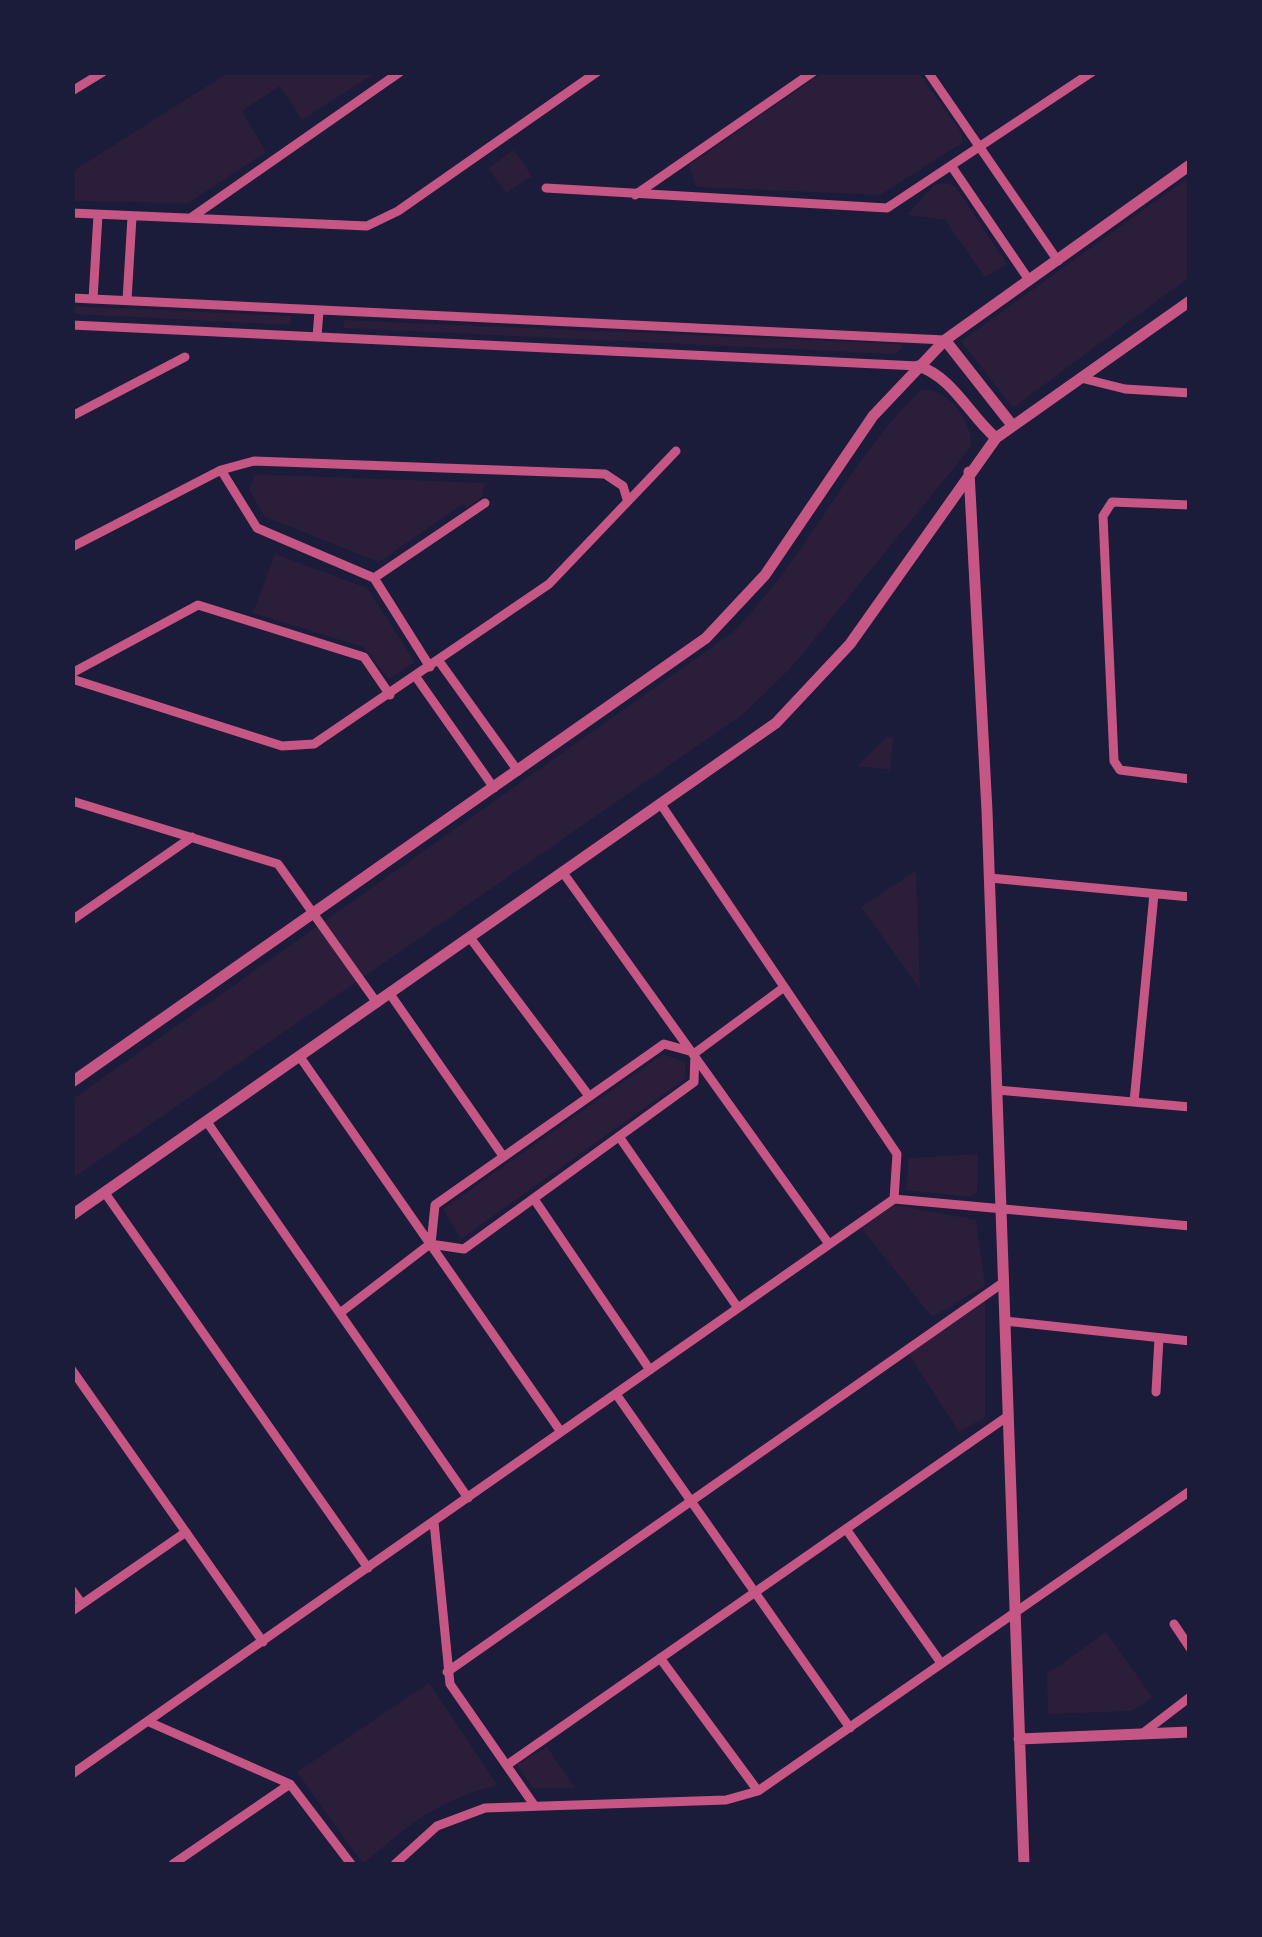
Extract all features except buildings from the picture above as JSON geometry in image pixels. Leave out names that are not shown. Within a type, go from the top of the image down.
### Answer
[{"type":"street","points":[[72,91],[103,72]]},
{"type":"street","points":[[190,219],[400,72]]},
{"type":"street","points":[[72,213],[367,226],[398,211],[597,72]]},
{"type":"street","points":[[635,195],[813,72]]},
{"type":"street","points":[[928,72],[1058,262]]},
{"type":"street","points":[[546,188],[888,208],[981,150],[1092,72]]},
{"type":"street","points":[[72,1082],[727,620],[765,575],[864,428],[918,366],[945,340],[1190,165]]},
{"type":"street","points":[[952,167],[1029,280]]},
{"type":"street","points":[[94,299],[98,215]]},
{"type":"street","points":[[127,300],[132,216]]},
{"type":"street","points":[[72,298],[945,340],[1012,425]]},
{"type":"street","points":[[72,1215],[776,723],[815,687],[850,644],[996,438],[1190,301]]},
{"type":"street","points":[[317,337],[319,310]]},
{"type":"street","points":[[72,325],[918,366],[939,372],[972,416],[996,438]]},
{"type":"street","points":[[75,413],[185,357]]},
{"type":"street","points":[[1078,378],[1125,389],[1190,393]]},
{"type":"street","points":[[72,676],[282,746],[314,744],[549,584],[676,451]]},
{"type":"street","points":[[72,547],[221,470],[254,461],[605,474],[623,486],[627,498]]},
{"type":"street","points":[[221,470],[257,528],[374,578],[518,771]]},
{"type":"street","points":[[969,472],[990,878],[1024,1864]]},
{"type":"street","points":[[374,578],[485,502]]},
{"type":"street","points":[[1190,504],[1112,502],[1103,516],[1114,761],[1120,770],[1132,774],[1190,779]]},
{"type":"street","points":[[72,676],[198,605],[364,657],[390,695]]},
{"type":"street","points":[[416,677],[494,788]]},
{"type":"street","points":[[72,801],[273,861],[284,869],[316,912],[377,1003]]},
{"type":"street","points":[[662,806],[898,1154],[894,1199]]},
{"type":"street","points":[[74,918],[192,837]]},
{"type":"street","points":[[564,874],[696,1053],[829,1244]]},
{"type":"street","points":[[990,878],[1190,897]]},
{"type":"street","points":[[1134,1102],[1154,894]]},
{"type":"street","points":[[471,938],[588,1096]]},
{"type":"street","points":[[430,1244],[464,1249],[620,1138],[694,1082],[696,1053],[784,988]]},
{"type":"street","points":[[390,994],[503,1156]]},
{"type":"street","points":[[340,1313],[430,1244],[435,1205],[664,1044],[696,1053]]},
{"type":"street","points":[[300,1057],[561,1432]]},
{"type":"street","points":[[997,1090],[1190,1107]]},
{"type":"street","points":[[207,1122],[468,1498]]},
{"type":"street","points":[[620,1138],[738,1308]]},
{"type":"street","points":[[105,1192],[368,1568]]},
{"type":"street","points":[[534,1199],[650,1370]]},
{"type":"street","points":[[72,1774],[894,1199],[1190,1226]]},
{"type":"street","points":[[446,1672],[1004,1282]]},
{"type":"street","points":[[1005,1321],[1190,1341]]},
{"type":"street","points":[[1156,1392],[1159,1338]]},
{"type":"street","points":[[72,1370],[263,1642]]},
{"type":"street","points":[[616,1394],[850,1728]]},
{"type":"street","points":[[507,1765],[1008,1416]]},
{"type":"street","points":[[395,1864],[424,1835],[452,1818],[485,1808],[726,1800],[758,1791],[1190,1491]]},
{"type":"street","points":[[434,1522],[446,1672],[453,1690],[534,1805]]},
{"type":"street","points":[[846,1529],[941,1664]]},
{"type":"street","points":[[72,1611],[186,1532]]},
{"type":"street","points":[[72,1590],[82,1604]]},
{"type":"street","points":[[1174,1624],[1190,1648]]},
{"type":"street","points":[[660,1658],[758,1791]]},
{"type":"street","points":[[1141,1734],[1190,1698]]},
{"type":"street","points":[[146,1723],[154,1721],[290,1784],[352,1864]]},
{"type":"street","points":[[1019,1739],[1190,1732]]},
{"type":"street","points":[[173,1864],[290,1784]]},
{"type":"shaded area","points":[[228,73],[375,73],[302,120],[280,86],[242,111],[266,152],[188,203],[73,201],[73,171]]},
{"type":"shaded area","points":[[822,73],[919,73],[961,132],[962,143],[880,195],[696,187],[689,165]]},
{"type":"shaded area","points":[[514,150],[532,176],[506,193],[488,168]]},
{"type":"shaded area","points":[[1189,177],[1189,277],[1013,408],[961,341]]},
{"type":"shaded area","points":[[947,183],[956,187],[1007,264],[985,277],[945,220],[907,215],[934,185]]},
{"type":"shaded area","points":[[72,306],[291,316],[291,325],[73,314]]},
{"type":"shaded area","points":[[344,320],[903,347],[895,354],[344,328]]},
{"type":"shaded area","points":[[921,390],[930,390],[949,400],[968,428],[971,447],[790,669],[742,715],[73,1178],[73,1099],[732,633],[782,574],[870,448]]},
{"type":"shaded area","points":[[255,474],[485,483],[482,497],[467,508],[463,504],[379,562],[265,517],[249,490]]},
{"type":"shaded area","points":[[275,554],[367,588],[415,662],[389,679],[363,647],[253,613]]},
{"type":"shaded area","points":[[886,737],[893,738],[890,770],[858,766]]},
{"type":"shaded area","points":[[916,871],[920,989],[861,907]]},
{"type":"shaded area","points":[[663,1054],[685,1062],[685,1079],[461,1239],[443,1209]]},
{"type":"shaded area","points":[[978,1154],[977,1192],[970,1197],[906,1190],[909,1158]]},
{"type":"shaded area","points":[[891,1204],[976,1220],[985,1286],[932,1317],[859,1225]]},
{"type":"shaded area","points":[[985,1300],[985,1417],[959,1432],[908,1353]]},
{"type":"shaded area","points":[[1106,1632],[1152,1697],[1132,1711],[1048,1714],[1047,1674]]},
{"type":"shaded area","points":[[429,1683],[497,1785],[425,1816],[363,1864],[297,1772]]},
{"type":"shaded area","points":[[547,1747],[575,1788],[533,1788],[516,1765]]}]
